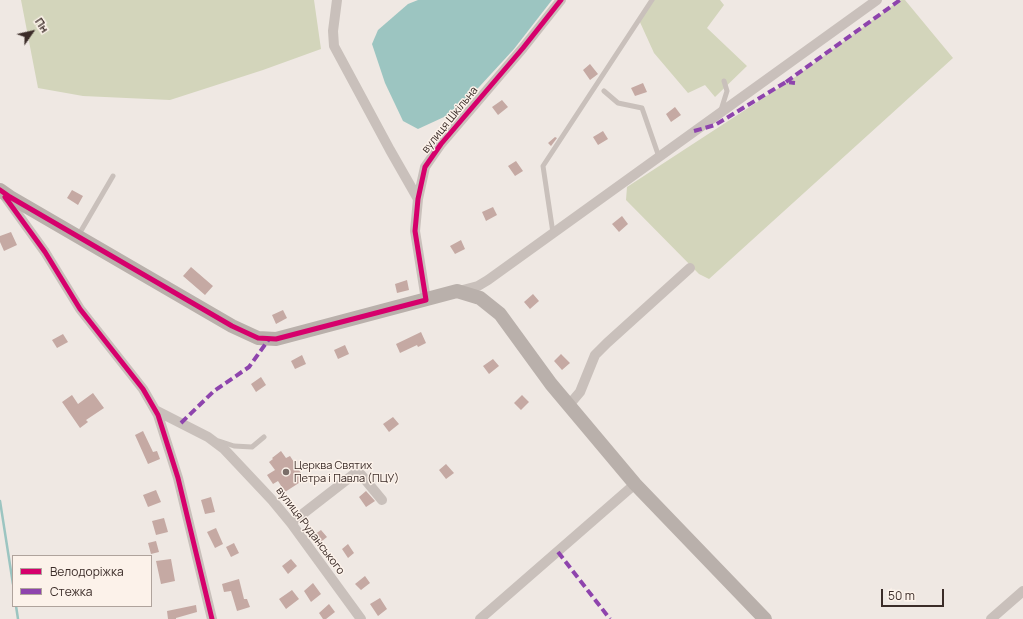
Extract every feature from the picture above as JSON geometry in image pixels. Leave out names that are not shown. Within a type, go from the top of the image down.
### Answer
[{"type":"street","points":[[337,0],[333,31],[334,46],[418,199]]},
{"type":"street","name":"вулиця Шкільна","points":[[426,300],[415,231],[418,199],[425,167],[441,144],[524,48],[561,0]]},
{"type":"street","points":[[0,190],[232,326],[258,338],[276,339],[478,286],[877,0]]},
{"type":"street","points":[[0,190],[45,252],[80,309],[138,382],[155,410],[164,432],[178,478],[212,619]]},
{"type":"street","points":[[569,405],[580,392],[595,356],[607,343],[690,268]]},
{"type":"street","points":[[457,292],[480,298],[500,314],[551,384],[635,484],[765,619]]},
{"type":"street","name":"вулиця Руданського","points":[[155,410],[208,437],[224,449],[272,500],[291,523],[361,619]]},
{"type":"street","points":[[291,523],[358,471],[382,500]]},
{"type":"street","points":[[480,619],[635,484]]},
{"type":"street","points":[[991,619],[1023,591]]},
{"type":"lane","points":[[553,233],[543,166],[652,0]]},
{"type":"lane","points":[[720,112],[727,92],[724,81]]},
{"type":"lane","points":[[604,91],[618,103],[642,108],[659,157]]},
{"type":"lane","points":[[78,237],[113,176]]},
{"type":"lane","points":[[208,437],[234,446],[246,447],[252,447],[264,437]]},
{"type":"green space","points":[[21,0],[314,0],[321,49],[263,70],[170,100],[83,96],[38,88]]},
{"type":"green space","points":[[652,0],[720,0],[724,5],[707,28],[747,66],[715,97],[705,85],[688,93],[654,53],[639,20]]},
{"type":"green space","points":[[900,0],[905,0],[953,58],[709,279],[699,274],[626,200],[627,187],[791,80]]},
{"type":"water","points":[[418,0],[552,0],[514,49],[457,111],[418,129],[403,121],[385,83],[372,44],[378,30],[408,4]]},
{"type":"building","points":[[590,64],[598,74],[590,80],[583,70]]},
{"type":"building","points":[[643,83],[647,92],[635,96],[631,88]]},
{"type":"building","points":[[502,100],[508,107],[498,115],[492,107]]},
{"type":"building","points":[[675,107],[681,115],[671,122],[666,114]]},
{"type":"building","points":[[603,131],[608,139],[598,145],[593,137]]},
{"type":"building","points":[[555,137],[557,138],[551,146],[548,143]]},
{"type":"building","points":[[516,161],[523,171],[515,176],[508,166]]},
{"type":"building","points":[[72,190],[83,196],[78,205],[67,198]]},
{"type":"building","points":[[493,207],[497,215],[486,221],[482,212]]},
{"type":"building","points":[[622,216],[628,224],[619,232],[612,224]]},
{"type":"building","points":[[11,232],[17,245],[4,251],[0,242],[0,236]]},
{"type":"building","points":[[461,240],[465,249],[455,254],[450,246]]},
{"type":"building","points":[[191,267],[213,286],[205,295],[183,276]]},
{"type":"building","points":[[407,280],[409,290],[397,293],[395,284]]},
{"type":"building","points":[[533,294],[539,301],[530,309],[524,302]]},
{"type":"building","points":[[283,310],[287,318],[276,324],[272,315]]},
{"type":"building","points":[[421,332],[426,343],[418,347],[417,345],[400,353],[396,344]]},
{"type":"building","points":[[63,334],[68,342],[57,348],[52,340]]},
{"type":"building","points":[[345,345],[349,354],[338,359],[334,350]]},
{"type":"building","points":[[561,354],[570,363],[562,370],[554,361]]},
{"type":"building","points":[[302,355],[306,364],[295,369],[291,361]]},
{"type":"building","points":[[493,359],[499,366],[489,374],[483,366]]},
{"type":"building","points":[[261,377],[266,385],[256,392],[251,384]]},
{"type":"building","points":[[93,393],[104,408],[86,420],[88,422],[80,428],[62,402],[72,395],[78,404]]},
{"type":"building","points":[[522,395],[529,402],[521,410],[514,403]]},
{"type":"building","points":[[393,417],[399,424],[389,432],[383,424]]},
{"type":"building","points":[[143,431],[153,452],[157,451],[160,459],[148,464],[135,435]]},
{"type":"building","name":"Церква Святих Петра і Павла (ПЦУ)","points":[[281,451],[286,458],[290,456],[305,479],[285,492],[278,481],[273,484],[267,475],[275,470],[269,462]]},
{"type":"building","points":[[446,464],[454,473],[446,479],[439,470]]},
{"type":"building","points":[[156,490],[161,502],[148,507],[143,495]]},
{"type":"building","points":[[366,491],[375,501],[366,507],[359,497]]},
{"type":"building","points":[[211,497],[215,512],[205,514],[201,500]]},
{"type":"building","points":[[164,518],[168,532],[156,535],[152,521]]},
{"type":"building","points":[[216,528],[223,544],[215,548],[207,532]]},
{"type":"building","points":[[321,530],[327,537],[317,545],[311,537]]},
{"type":"building","points":[[156,541],[159,552],[151,554],[148,543]]},
{"type":"building","points":[[234,543],[239,553],[231,557],[226,547]]},
{"type":"building","points":[[348,544],[354,553],[348,558],[342,549]]},
{"type":"building","points":[[171,559],[175,581],[161,584],[156,561]]},
{"type":"building","points":[[291,559],[297,566],[288,574],[282,566]]},
{"type":"building","points":[[365,576],[370,583],[361,590],[355,584]]},
{"type":"building","points":[[239,579],[244,599],[247,599],[250,607],[237,611],[231,591],[224,592],[222,584]]},
{"type":"building","points":[[313,583],[321,594],[311,602],[304,591]]},
{"type":"building","points":[[292,590],[299,599],[286,609],[279,599]]},
{"type":"building","points":[[380,598],[387,609],[378,616],[370,604]]},
{"type":"building","points":[[329,604],[335,612],[326,619],[323,619],[319,613]]},
{"type":"building","points":[[196,605],[197,612],[176,619],[168,619],[167,611]]},
{"type":"waterway","points":[[0,501],[12,578]]},
{"type":"waterway","points":[[16,607],[18,619]]},
{"type":"marked path","points":[[786,82],[900,0]]},
{"type":"marked path","points":[[694,131],[715,125],[786,82],[795,83]]},
{"type":"marked path","points":[[181,423],[214,391],[249,367],[269,339]]},
{"type":"marked path","points":[[558,552],[610,619]]},
{"type":"cycle path","points":[[0,190],[232,326],[258,338],[276,339],[426,300],[415,231],[418,199],[425,167],[441,144],[523,48],[561,0]]},
{"type":"cycle path","points":[[5,197],[45,252],[80,309],[143,389],[158,415],[178,478],[212,619]]},
{"type":"place","name":"Церква Святих Петра і Павла (ПЦУ)","points":[[286,472]]}]
